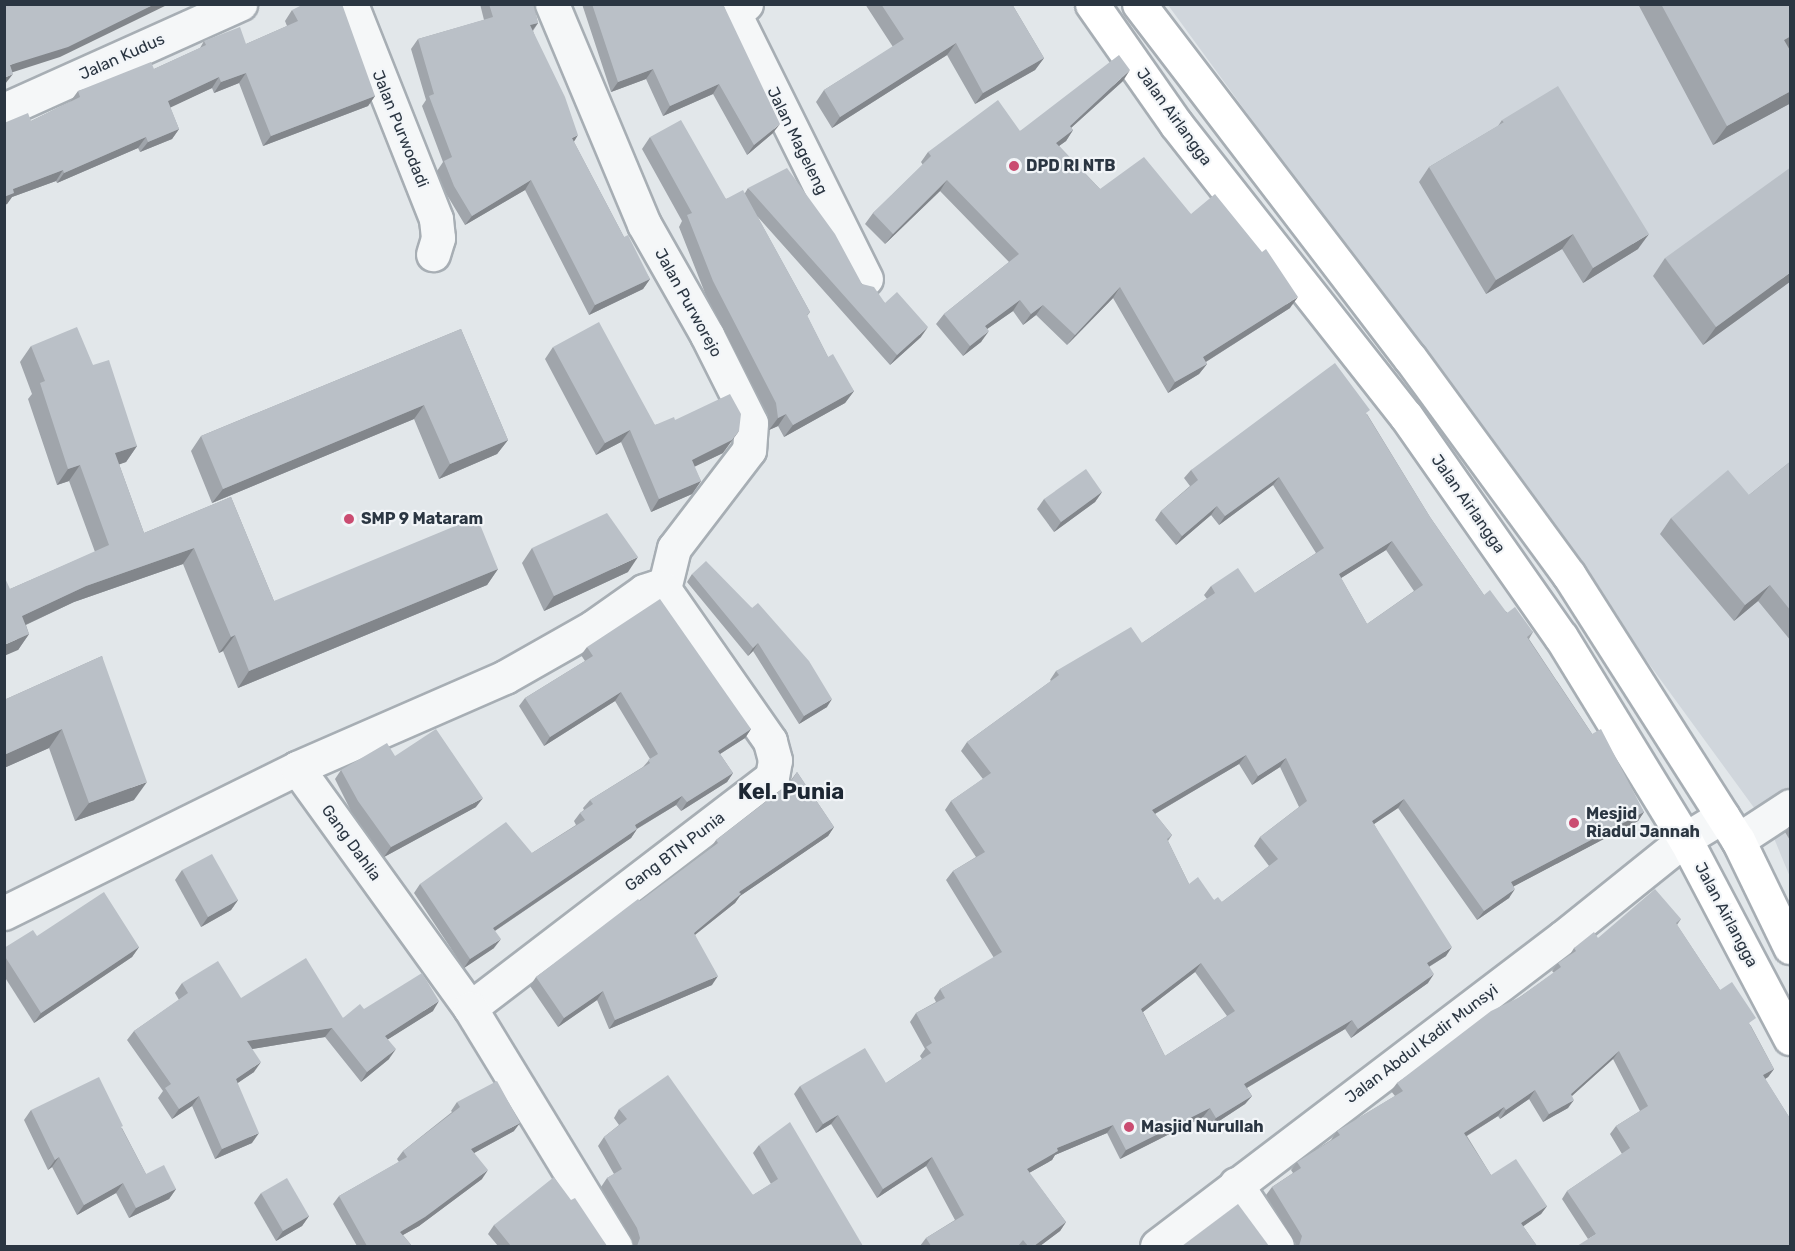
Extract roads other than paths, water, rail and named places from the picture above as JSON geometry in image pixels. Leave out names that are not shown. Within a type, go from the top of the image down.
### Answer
[{"type":"main road","name":"Jalan Airlangga","points":[[1092,4],[1176,124],[1380,383],[1561,637],[1685,839],[1791,1038]]},
{"type":"main road","points":[[1139,4],[1410,358],[1569,575],[1731,828],[1791,947]]},
{"type":"main road","points":[[1380,383],[1410,358]]},
{"type":"street","name":"Jalan Kudus","points":[[4,110],[240,4]]},
{"type":"street","name":"Jalan Purwodadi","points":[[351,4],[436,219],[438,238],[433,254]]},
{"type":"street","name":"Jalan Purworejo","points":[[552,4],[644,224],[706,335],[751,423],[749,450],[674,548],[654,590]]},
{"type":"street","name":"Jalan Mageleng","points":[[746,4],[740,8],[737,19],[866,279]]},
{"type":"street","points":[[4,912],[297,768],[505,677],[654,590]]},
{"type":"street","name":"Gang BTN Punia","points":[[470,1008],[772,777],[775,760],[770,741],[654,590]]},
{"type":"street","name":"Gang Dahlia","points":[[297,768],[470,1008],[615,1246]]},
{"type":"street","name":"Jalan Abdul Kadir Munsyi","points":[[1157,1246],[1563,937],[1685,839],[1731,828],[1791,806]]},
{"type":"street","points":[[1236,1184],[1277,1246]]},
{"type":"place","name":"DPD RI NTB","points":[[1014,166]]},
{"type":"place","name":"SMP 9 Mataram","points":[[349,519]]},
{"type":"place","name":"Mesjid Riadul Jannah","points":[[1574,823]]},
{"type":"place","name":"Masjid Nurullah","points":[[1129,1127]]},
{"type":"district","name":"Kel. Punia","points":[[791,792]]}]
